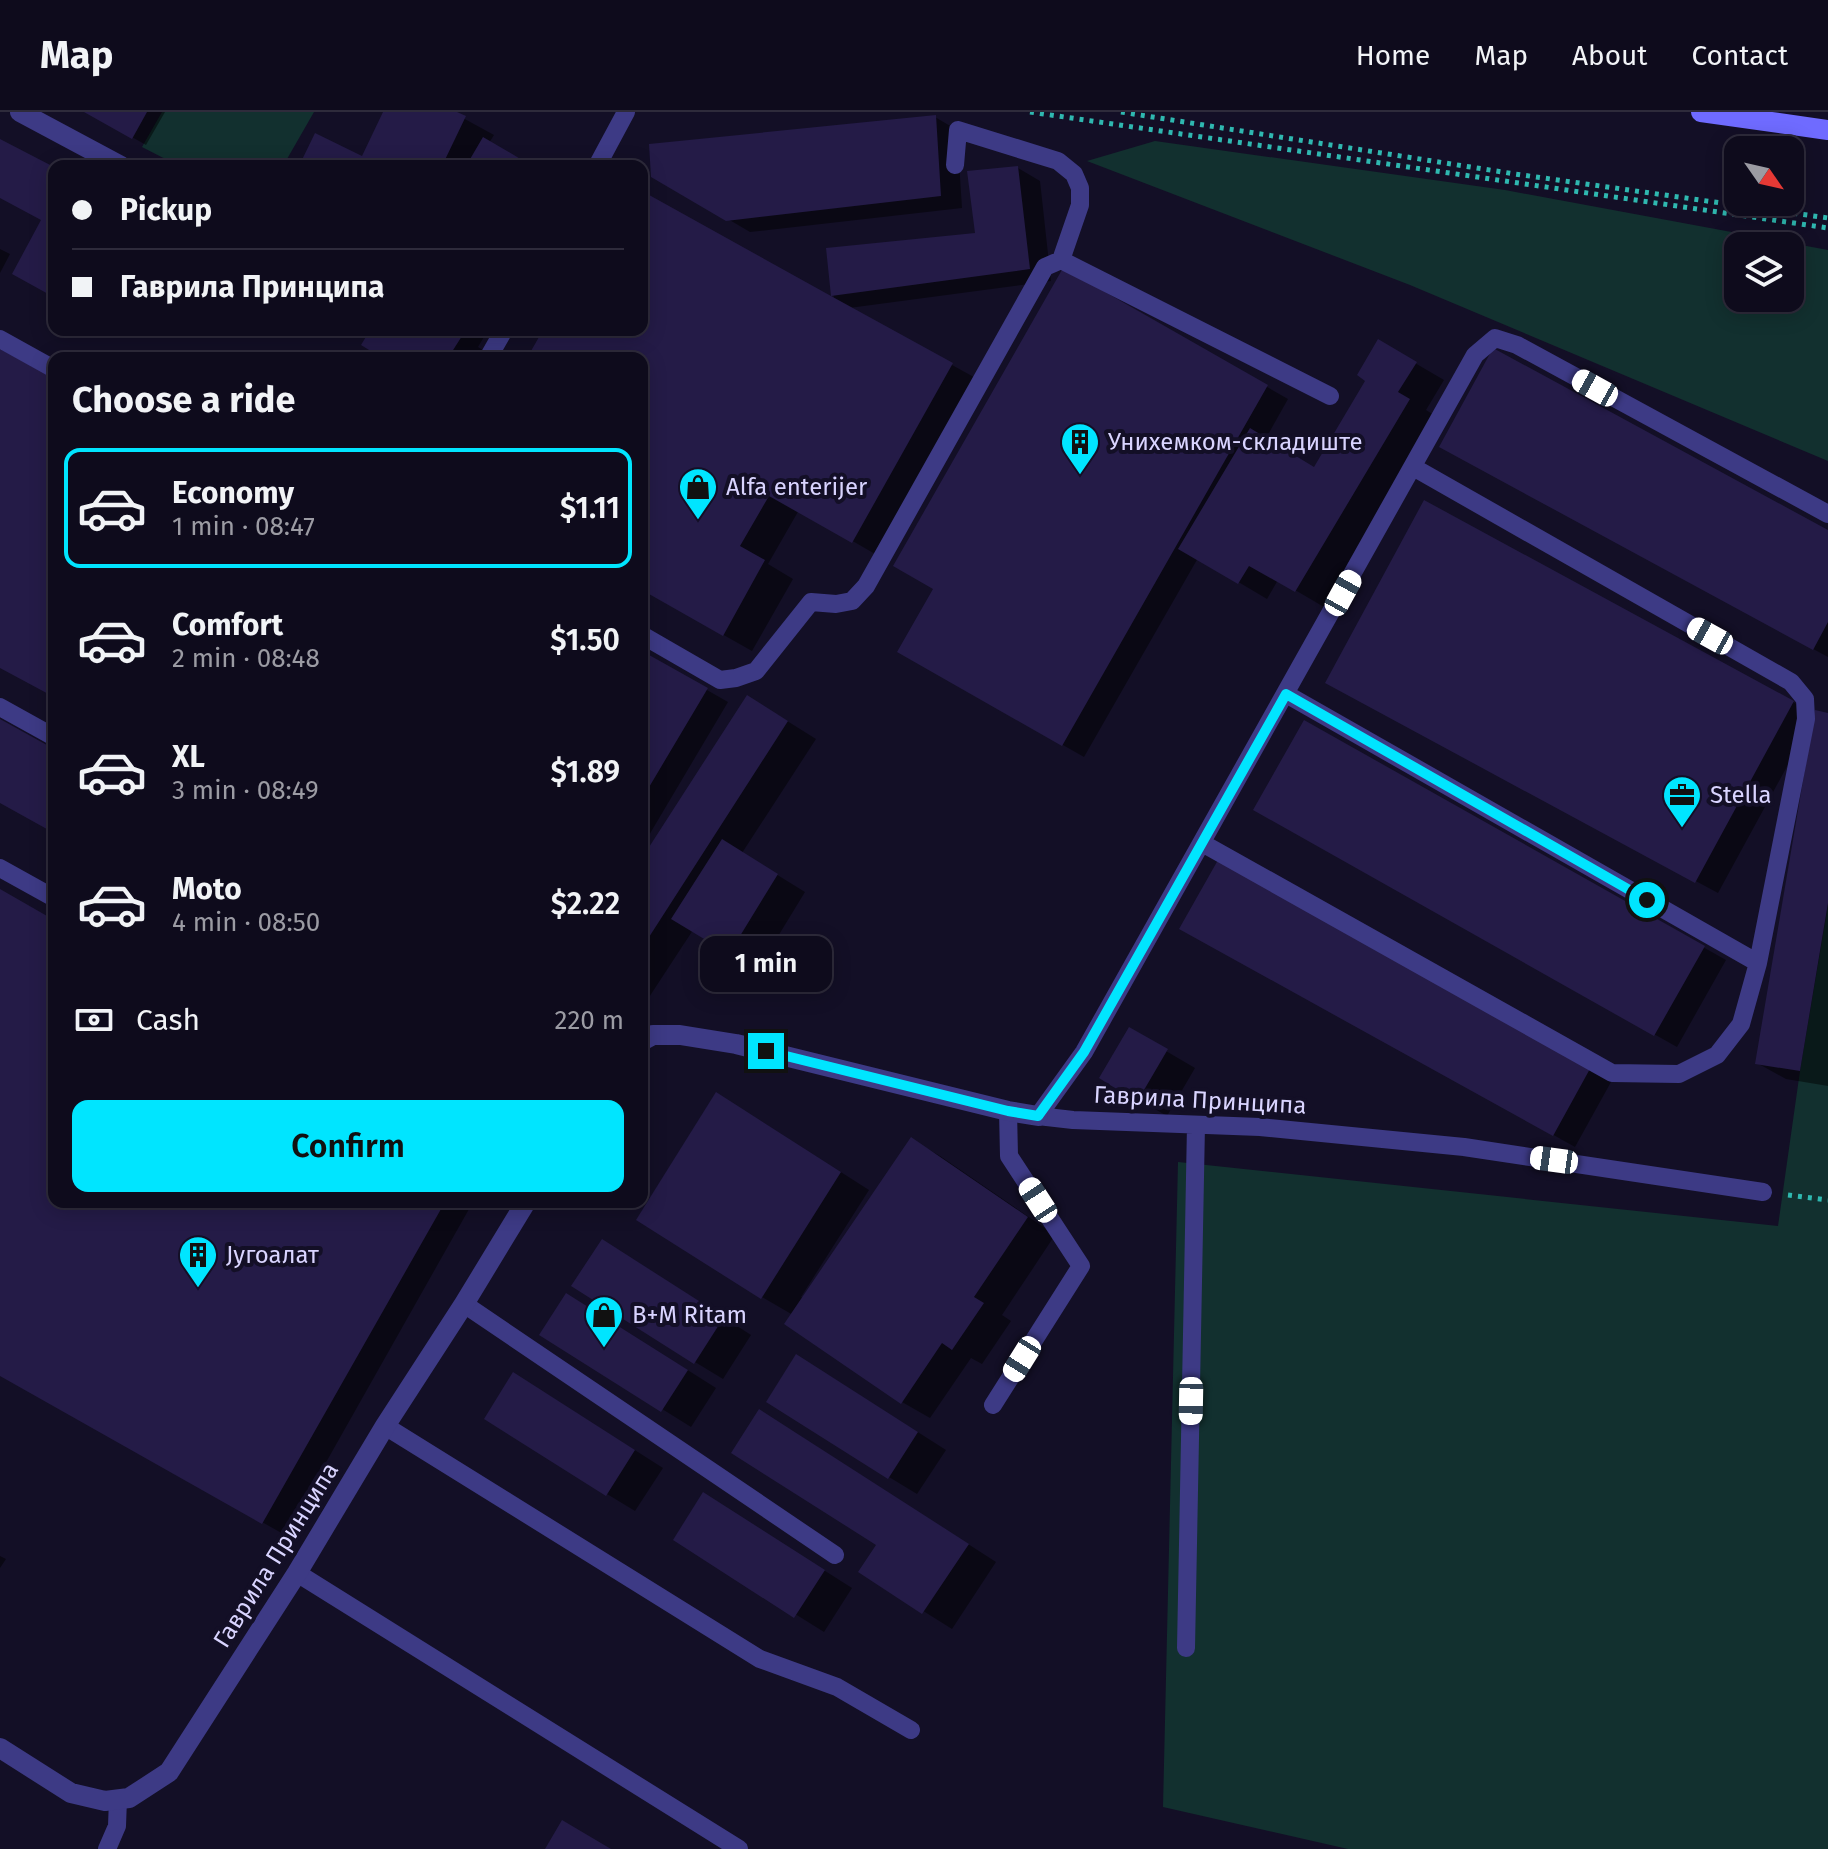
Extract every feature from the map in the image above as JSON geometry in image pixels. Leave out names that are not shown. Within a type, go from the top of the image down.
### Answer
[{"type":"street","points":[[20,112],[110,160]]},
{"type":"street","points":[[1701,112],[1828,130]]},
{"type":"street","name":"Гаврила Принципа","points":[[648,1038],[680,1035],[736,1044],[1038,1116]]},
{"type":"street","name":"Гаврила Принципа","points":[[118,1799],[129,1798],[169,1772],[297,1573],[522,1208]]},
{"type":"street","points":[[0,1748],[71,1793],[105,1801],[118,1799]]},
{"type":"lane","points":[[600,160],[626,112]]},
{"type":"lane","points":[[648,638],[720,680],[736,678],[756,671],[811,602],[836,604],[852,601],[866,586],[1045,267],[1061,260],[1080,205],[1080,188],[1074,174],[1058,161],[958,130],[955,165]]},
{"type":"lane","points":[[1061,260],[1330,396]]},
{"type":"lane","points":[[1038,1116],[1084,1052],[1475,355],[1495,338],[1517,345],[1828,514]]},
{"type":"lane","points":[[0,339],[48,366]]},
{"type":"lane","points":[[1202,843],[1612,1073],[1679,1074],[1717,1055],[1741,1024],[1758,963],[1806,719],[1805,699],[1791,682],[1413,467]]},
{"type":"lane","points":[[1286,694],[1758,963]]},
{"type":"lane","points":[[0,707],[48,734]]},
{"type":"lane","points":[[0,868],[48,895]]},
{"type":"lane","points":[[993,1405],[1081,1266],[1009,1156],[1008,1111]]},
{"type":"lane","name":"Гаврила Принципа","points":[[1038,1116],[1260,1127],[1464,1147],[1763,1192]]},
{"type":"lane","points":[[1186,1648],[1196,1125]]},
{"type":"lane","points":[[464,1304],[835,1555]]},
{"type":"lane","points":[[385,1426],[760,1659],[837,1687],[911,1730]]},
{"type":"lane","points":[[297,1573],[739,1849]]},
{"type":"lane","points":[[107,1849],[117,1826],[118,1799]]},
{"type":"path","points":[[1030,112],[1828,228]]},
{"type":"path","points":[[1121,112],[1515,174],[1828,218]]},
{"type":"path","points":[[1763,1192],[1828,1200]]},
{"type":"green space","points":[[162,112],[314,112],[286,160],[167,160],[142,147]]},
{"type":"green space","points":[[1155,141],[1505,190],[1731,232],[1724,232],[1724,312],[1804,312],[1804,246],[1828,250],[1828,461],[1410,285],[1087,161]]},
{"type":"green space","points":[[1828,905],[1828,1849],[1348,1849],[1163,1807],[1178,1162],[1778,1226]]},
{"type":"building","points":[[84,112],[147,112],[132,139]]},
{"type":"building","points":[[383,112],[457,112],[466,116],[445,160],[302,160],[315,133],[362,156]]},
{"type":"building","points":[[936,115],[941,196],[726,221],[651,177],[649,144]]},
{"type":"building","points":[[483,137],[522,160],[470,160]]},
{"type":"building","points":[[0,139],[48,164],[48,294],[12,274],[41,220],[0,198]]},
{"type":"building","points":[[1018,166],[1030,269],[831,296],[826,248],[975,233],[967,171]]},
{"type":"building","points":[[648,194],[953,363],[852,543],[769,496],[740,546],[765,560],[723,636],[648,593],[648,352],[530,352],[540,336],[648,336]]},
{"type":"building","name":"Унихемком-складиште","points":[[1063,268],[1268,385],[1062,746],[897,652],[933,589],[893,566]]},
{"type":"building","points":[[366,336],[462,336],[452,352],[372,352],[361,345]]},
{"type":"building","points":[[1378,339],[1417,362],[1398,392],[1410,399],[1295,592],[1249,566],[1238,584],[1178,549],[1250,428],[1314,467],[1365,381],[1357,375]]},
{"type":"building","points":[[1493,348],[1828,530],[1828,622],[1813,650],[1439,447]]},
{"type":"building","points":[[0,349],[48,375],[48,694],[0,668]]},
{"type":"building","points":[[1424,500],[1794,701],[1695,883],[1325,683]]},
{"type":"building","points":[[648,654],[708,688],[648,789]]},
{"type":"building","points":[[747,695],[788,721],[648,939],[648,849]]},
{"type":"building","points":[[1815,710],[1828,713],[1828,903],[1800,1071],[1755,1064]]},
{"type":"building","points":[[0,719],[48,746],[48,830],[0,803]]},
{"type":"building","points":[[1304,720],[1705,946],[1654,1036],[1253,810]]},
{"type":"building","points":[[722,839],[778,874],[729,954],[671,919]]},
{"type":"building","points":[[1218,860],[1591,1067],[1553,1136],[1179,929]]},
{"type":"building","name":"Југоалат","points":[[0,889],[48,917],[48,1208],[442,1208],[262,1524],[0,1376]]},
{"type":"building","points":[[1129,1027],[1168,1049],[1137,1102],[1099,1078]]},
{"type":"building","points":[[716,1092],[841,1172],[761,1299],[636,1220],[644,1208],[648,1208],[648,1201]]},
{"type":"building","points":[[911,1137],[1028,1217],[974,1297],[984,1303],[952,1350],[942,1343],[901,1404],[784,1324]]},
{"type":"building","points":[[602,1239],[724,1317],[694,1364],[571,1286]]},
{"type":"building","points":[[566,1293],[688,1370],[661,1412],[539,1335]]},
{"type":"building","points":[[796,1354],[918,1432],[888,1479],[766,1402]]},
{"type":"building","points":[[513,1372],[635,1450],[606,1496],[484,1419]]},
{"type":"building","points":[[759,1409],[969,1544],[922,1614],[858,1572],[876,1545],[731,1453]]},
{"type":"building","points":[[703,1492],[825,1570],[794,1618],[673,1540]]},
{"type":"building","points":[[562,1820],[611,1849],[545,1849]]},
{"type":"place","name":"Унихемком-складиште","points":[[1080,476]]},
{"type":"place","name":"Alfa enterijer","points":[[698,521]]},
{"type":"place","name":"Stella","points":[[1682,829]]},
{"type":"place","name":"Југоалат","points":[[198,1289]]},
{"type":"place","name":"B+M Ritam","points":[[604,1349]]},
{"type":"route","points":[[766,1051],[1038,1116],[1084,1052],[1286,694],[1647,900]]}]
